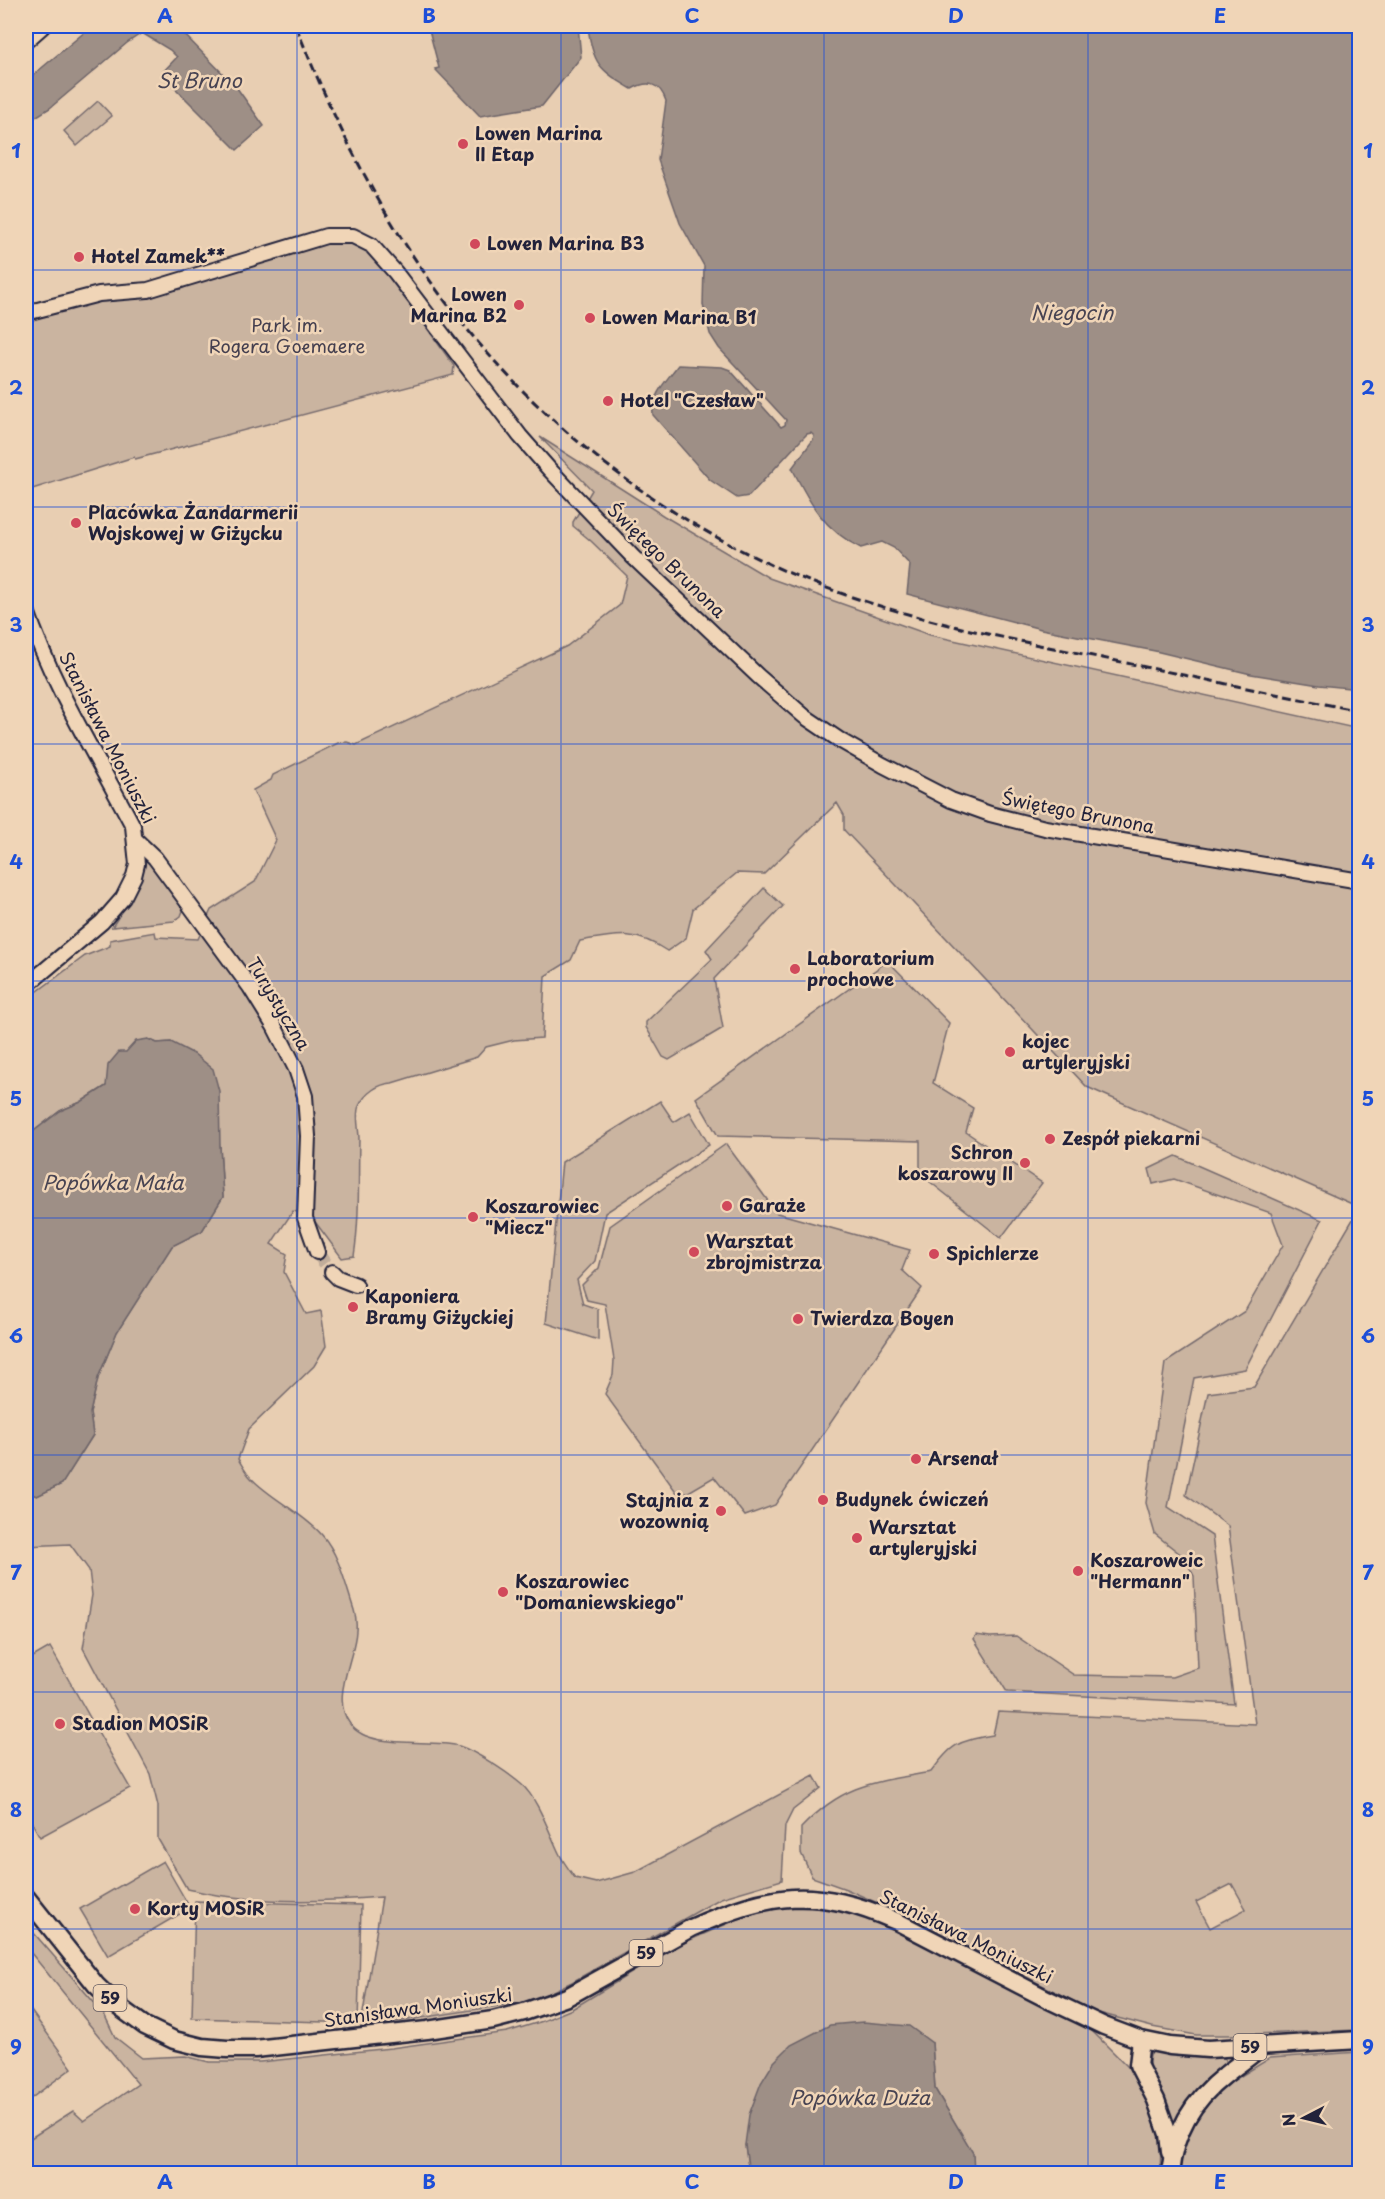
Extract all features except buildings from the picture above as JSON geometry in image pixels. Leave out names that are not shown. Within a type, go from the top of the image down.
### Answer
[{"type":"main road","name":"Stanisława Moniuszki","points":[[26,1898],[96,1985],[119,2007],[145,2026],[186,2044],[202,2047],[255,2049],[427,2030],[493,2020],[524,2012],[567,1996],[712,1918],[763,1902],[808,1897],[829,1898],[871,1911],[1047,1999],[1104,2026],[1141,2040],[1190,2049],[1359,2040]]},
{"type":"main road","points":[[1141,2040],[1138,2065],[1156,2100],[1168,2134],[1170,2169]]},
{"type":"main road","points":[[1170,2169],[1178,2133],[1201,2098],[1224,2076],[1262,2046]]},
{"type":"street","points":[[26,41],[44,26]]},
{"type":"street","name":"Świętego Brunona","points":[[26,314],[99,294],[148,290],[326,236],[345,235],[359,238],[371,245],[395,272],[520,436],[633,557],[758,676],[804,716],[841,741],[951,800],[990,814],[1045,828],[1359,881]]},
{"type":"street","name":"Stanisława Moniuszki","points":[[26,608],[45,659],[133,826],[137,864],[134,876],[118,906],[26,986]]},
{"type":"street","name":"Turystyczna","points":[[136,840],[155,858],[250,987],[274,1026],[296,1069],[305,1096],[306,1218],[317,1252]]},
{"type":"street","points":[[332,1272],[338,1278],[357,1285]]},
{"type":"green space","points":[[98,101],[112,116],[77,146],[64,131]]},
{"type":"green space","name":"Park im. Rogera Goemaere","points":[[323,242],[355,243],[377,258],[454,366],[453,375],[135,459],[134,457],[26,491],[26,327],[35,318],[66,311],[104,298],[144,296],[181,289],[212,275]]},
{"type":"green space","points":[[540,437],[664,516],[769,578],[930,635],[1359,729],[1359,1207],[1087,1087],[844,830],[844,815],[837,803],[764,874],[737,873],[693,909],[686,938],[667,951],[645,939],[634,937],[615,936],[580,941],[571,960],[545,976],[542,1038],[514,1040],[486,1047],[477,1057],[382,1085],[368,1093],[357,1113],[358,1198],[354,1256],[342,1258],[310,1215],[293,1211],[271,1244],[287,1254],[284,1272],[306,1314],[321,1311],[326,1346],[314,1366],[249,1429],[238,1459],[259,1486],[305,1519],[322,1535],[333,1551],[345,1581],[356,1624],[342,1698],[344,1711],[350,1724],[371,1738],[459,1746],[491,1762],[521,1784],[533,1798],[562,1858],[575,1878],[596,1883],[635,1872],[814,1776],[821,1788],[793,1810],[785,1826],[782,1880],[721,1898],[572,1982],[532,2001],[382,2024],[362,2019],[382,1897],[289,1901],[221,1896],[187,1889],[158,1839],[158,1806],[150,1774],[83,1648],[92,1595],[89,1570],[70,1544],[26,1546],[26,1492],[37,1496],[62,1484],[93,1435],[90,1413],[98,1378],[117,1332],[172,1246],[202,1231],[223,1197],[220,1146],[171,1042],[157,1043],[148,1039],[106,1086],[81,1102],[60,1111],[26,1137],[26,1000],[85,956],[110,946],[110,940],[155,932],[156,937],[198,939],[211,910],[255,882],[276,840],[253,790],[271,780],[273,775],[338,743],[347,742],[356,745],[567,646],[620,605],[627,576],[573,526],[573,522],[592,490]]},
{"type":"green space","points":[[144,858],[147,858],[184,908],[181,916],[174,921],[112,927],[136,889]]},
{"type":"green space","points":[[764,888],[783,906],[714,979],[723,1028],[669,1060],[663,1057],[646,1027],[646,1022],[712,959],[706,950]]},
{"type":"green space","points":[[888,961],[949,1023],[933,1083],[973,1108],[966,1132],[1042,1183],[1001,1238],[920,1174],[920,1141],[718,1136],[696,1098]]},
{"type":"green space","points":[[660,1101],[674,1122],[690,1112],[709,1145],[605,1213],[595,1261],[577,1280],[583,1304],[598,1309],[598,1340],[546,1323],[562,1162]]},
{"type":"green space","points":[[726,1144],[777,1213],[910,1250],[902,1270],[922,1288],[775,1505],[745,1516],[714,1477],[680,1497],[605,1394],[613,1375],[614,1360],[605,1304],[587,1300],[582,1285],[599,1268],[610,1226]]},
{"type":"green space","points":[[1176,1156],[1322,1220],[1245,1369],[1194,1378],[1168,1507],[1212,1536],[1234,1704],[1007,1692],[974,1639],[976,1635],[1016,1636],[1074,1675],[1172,1677],[1198,1668],[1194,1576],[1184,1557],[1155,1534],[1146,1503],[1165,1363],[1245,1311],[1283,1245],[1271,1213],[1174,1179],[1153,1184],[1149,1169]]},
{"type":"green space","points":[[1359,1209],[1359,2030],[1196,2035],[1152,2027],[1095,2012],[900,1913],[812,1877],[801,1853],[801,1828],[816,1813],[831,1802],[860,1787],[931,1772],[957,1745],[993,1735],[998,1712],[1255,1724],[1228,1526],[1186,1495],[1208,1393],[1254,1387]],"holes":[[[1232,1884],[1246,1909],[1210,1928],[1196,1902]]]},
{"type":"green space","name":"Stadion MOSiR","points":[[50,1647],[130,1788],[40,1837],[26,1812],[26,1661]]},
{"type":"green space","name":"Korty MOSiR","points":[[163,1861],[190,1908],[108,1956],[80,1909]]},
{"type":"green space","points":[[195,1901],[361,1905],[358,2023],[192,2018]]},
{"type":"green space","points":[[804,1905],[860,1914],[894,1927],[1086,2025],[1128,2067],[1143,2093],[1158,2124],[1161,2148],[1160,2173],[974,2173],[972,2153],[935,2089],[932,2043],[745,2145],[749,2173],[26,2173],[26,2141],[73,2111],[84,2121],[138,2084],[26,1947],[26,1924],[104,2014],[115,2037],[142,2058],[185,2056],[209,2062],[260,2062],[391,2048],[507,2032],[572,2009],[674,1947],[738,1919],[775,1908]]},
{"type":"green space","points":[[26,2004],[72,2068],[26,2102]]},
{"type":"green space","points":[[1155,2051],[1194,2057],[1217,2055],[1225,2059],[1225,2067],[1177,2123],[1170,2122],[1152,2080],[1149,2062],[1150,2054]]},
{"type":"green space","points":[[1359,2052],[1359,2173],[1177,2174],[1186,2132],[1218,2090],[1270,2058]]},
{"type":"water","name":"St Bruno","points":[[92,26],[179,26],[179,29],[237,88],[264,126],[237,150],[161,74],[177,57],[170,50],[142,33],[50,108],[26,123],[26,81]]},
{"type":"water","points":[[428,26],[578,26],[581,57],[542,106],[480,116],[435,69],[439,68]]},
{"type":"water","name":"Niegocin","points":[[588,26],[1359,26],[1359,689],[1251,674],[1155,651],[1041,629],[907,594],[910,565],[894,548],[882,542],[861,548],[848,541],[819,515],[805,493],[792,468],[813,440],[814,436],[811,433],[801,440],[749,496],[737,498],[710,480],[653,415],[657,394],[678,365],[722,367],[730,370],[781,427],[785,425],[786,420],[719,348],[710,334],[703,305],[704,266],[680,223],[658,160],[666,101],[663,95],[657,87],[648,84],[632,89],[605,71],[595,57]]},
{"type":"water","name":"Popówka Mała","points":[[148,1039],[157,1043],[171,1042],[194,1054],[213,1069],[219,1091],[223,1197],[202,1231],[172,1246],[117,1332],[98,1378],[90,1413],[93,1435],[62,1484],[37,1496],[26,1492],[26,1137],[60,1111],[81,1102],[106,1086],[108,1065],[119,1052],[126,1052],[136,1041]]},
{"type":"water","name":"Popówka Duża","points":[[863,2022],[909,2026],[932,2043],[935,2089],[973,2153],[974,2173],[749,2173],[745,2145],[749,2115],[761,2083],[774,2062],[791,2045],[830,2025]]},
{"type":"tunnel","points":[[317,1252],[332,1272]]},
{"type":"railway","points":[[296,26],[339,126],[391,222],[431,282],[472,335],[516,384],[565,430],[617,472],[672,511],[729,544],[790,573],[881,606],[940,623],[999,636],[1360,711]]},
{"type":"place","name":"Lowen Marina II Etap","points":[[463,144]]},
{"type":"place","name":"Lowen Marina B3","points":[[475,244]]},
{"type":"place","name":"Hotel Zamek**","points":[[79,257]]},
{"type":"place","name":"Lowen Marina B2","points":[[519,305]]},
{"type":"place","name":"Lowen Marina B1","points":[[590,318]]},
{"type":"place","name":"Hotel \"Czesław\"","points":[[608,401]]},
{"type":"place","name":"Placówka Żandarmerii Wojskowej w Giżycku","points":[[76,523]]},
{"type":"place","name":"Laboratorium prochowe","points":[[795,969]]},
{"type":"place","name":"kojec artyleryjski","points":[[1010,1052]]},
{"type":"place","name":"Zespół piekarni","points":[[1050,1139]]},
{"type":"place","name":"Schron koszarowy II","points":[[1025,1163]]},
{"type":"place","name":"Garaże","points":[[727,1206]]},
{"type":"place","name":"Koszarowiec \"Miecz\"","points":[[473,1217]]},
{"type":"place","name":"Warsztat zbrojmistrza","points":[[694,1252]]},
{"type":"place","name":"Spichlerze","points":[[934,1254]]},
{"type":"place","name":"Kaponiera Bramy Giżyckiej","points":[[353,1307]]},
{"type":"place","name":"Twierdza Boyen","points":[[798,1319]]},
{"type":"place","name":"Arsenał","points":[[916,1459]]},
{"type":"place","name":"Budynek ćwiczeń","points":[[823,1500]]},
{"type":"place","name":"Stajnia z wozownią","points":[[721,1511]]},
{"type":"place","name":"Warsztat artyleryjski","points":[[857,1538]]},
{"type":"place","name":"Koszaroweic \"Hermann\"","points":[[1078,1571]]},
{"type":"place","name":"Koszarowiec \"Domaniewskiego\"","points":[[503,1592]]},
{"type":"place","name":"Stadion MOSiR","points":[[60,1724]]},
{"type":"place","name":"Korty MOSiR","points":[[135,1909]]}]
